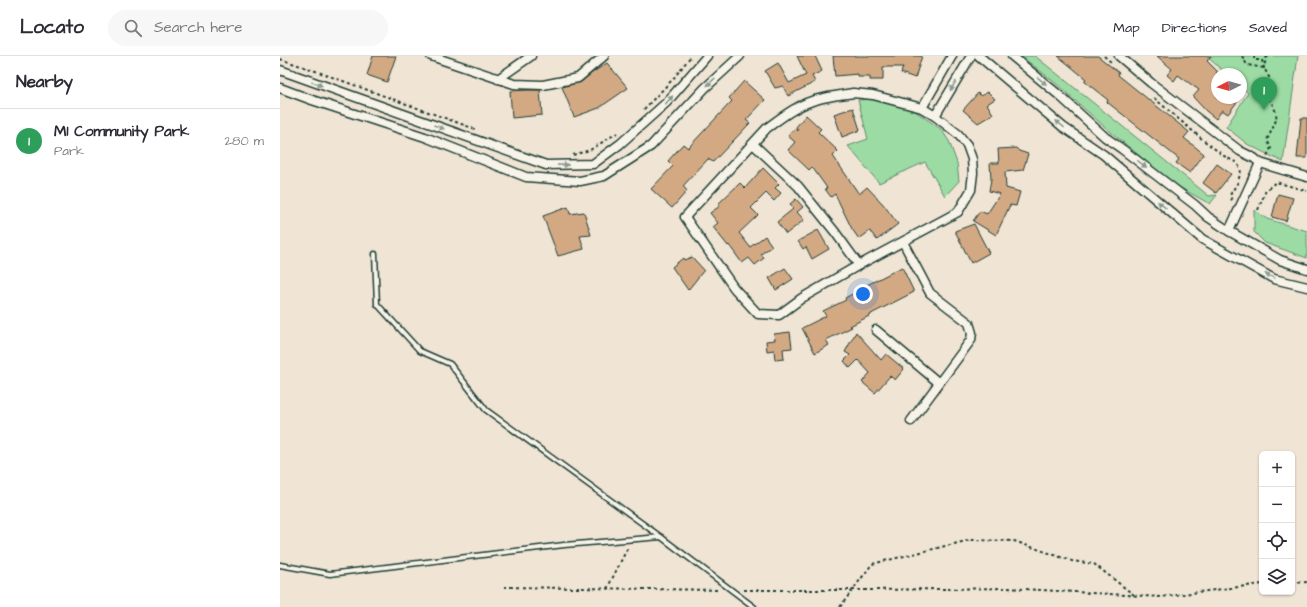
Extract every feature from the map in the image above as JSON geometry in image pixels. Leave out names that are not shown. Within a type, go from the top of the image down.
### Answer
[{"type":"street","points":[[430,56],[447,59],[514,84],[544,85],[578,78],[604,56]]},
{"type":"street","points":[[498,79],[530,56]]},
{"type":"street","points":[[280,70],[546,165],[593,164],[620,144],[667,102],[707,56]]},
{"type":"street","points":[[280,88],[426,137],[526,177],[580,181],[604,176],[651,146],[705,88],[740,56]]},
{"type":"street","points":[[922,108],[952,56]]},
{"type":"street","points":[[935,116],[971,56]]},
{"type":"street","points":[[979,56],[1063,127],[1104,155],[1202,239],[1274,279],[1307,287]]},
{"type":"street","points":[[1012,56],[1060,96],[1100,133],[1195,205],[1208,217],[1229,232],[1280,260],[1307,269]]},
{"type":"street","points":[[1119,56],[1151,83],[1240,151],[1254,158],[1307,177]]},
{"type":"street","points":[[853,93],[873,95],[922,108],[958,134],[967,145],[972,159],[973,173],[971,190],[958,212],[859,265],[802,298],[779,314],[758,314],[734,288],[685,217],[767,128],[782,117],[817,99],[853,93]]},
{"type":"street","points":[[1104,155],[1112,142]]},
{"type":"street","points":[[753,144],[798,186],[859,265]]},
{"type":"street","points":[[1229,232],[1263,161]]},
{"type":"street","points":[[593,164],[604,176]]},
{"type":"street","points":[[903,242],[930,293],[969,323],[972,333],[971,340],[911,421]]},
{"type":"street","points":[[876,330],[939,383]]},
{"type":"lane","points":[[375,254],[377,304],[420,351],[450,364],[486,410],[661,537],[754,607]]},
{"type":"lane","points":[[280,565],[330,574],[564,545],[661,537]]},
{"type":"path","points":[[642,111],[691,56]]},
{"type":"path","points":[[1104,56],[1111,62]]},
{"type":"path","points":[[1242,56],[1247,65],[1264,68]]},
{"type":"path","points":[[1254,56],[1254,60],[1262,60],[1264,68],[1270,77],[1266,94],[1276,108],[1276,122],[1267,140],[1271,148],[1263,161]]},
{"type":"path","points":[[1264,68],[1266,58],[1270,56]]},
{"type":"path","points":[[280,59],[480,131]]},
{"type":"path","points":[[1154,98],[1207,143],[1237,164],[1241,170],[1238,182],[1230,195],[1236,215]]},
{"type":"path","points":[[569,156],[590,150],[621,131]]},
{"type":"path","points":[[1258,210],[1266,190],[1276,182],[1307,191]]},
{"type":"path","points":[[607,589],[632,540]]},
{"type":"path","points":[[840,607],[851,590],[872,564],[970,540],[1014,541],[1072,561],[1094,564],[1134,595]]},
{"type":"path","points":[[1295,583],[1307,582]]},
{"type":"path","points":[[504,587],[732,590],[1007,588],[1160,597],[1259,584]]},
{"type":"green space","points":[[1021,56],[1035,56],[1209,196],[1217,195],[1210,204],[1172,183],[1053,81]]},
{"type":"green space","points":[[1206,56],[1298,56],[1283,162],[1247,144],[1226,127],[1241,104],[1247,104],[1247,68],[1220,68]]},
{"type":"green space","points":[[871,99],[912,109],[941,129],[949,141],[957,163],[959,181],[945,196],[925,162],[879,183],[848,146],[868,139],[858,100]]},
{"type":"green space","points":[[1254,210],[1267,219],[1307,231],[1307,258],[1265,243],[1254,232]]},
{"type":"building","points":[[373,56],[396,56],[387,82],[367,75]]},
{"type":"building","points":[[797,56],[815,56],[822,71],[812,76],[815,82],[788,96],[783,86],[775,88],[765,71],[778,63],[789,83],[806,75]]},
{"type":"building","points":[[833,56],[922,56],[915,78],[901,73],[903,67],[883,67],[883,80],[870,80],[870,77],[858,77],[858,74],[835,76]]},
{"type":"building","points":[[1058,56],[1098,56],[1119,73],[1118,75],[1189,132],[1184,138],[1204,154],[1190,173],[1176,163],[1179,159],[1107,102],[1108,100],[1084,81],[1086,79]]},
{"type":"building","points":[[1157,56],[1211,56],[1207,61],[1214,68],[1211,68],[1211,104],[1236,104],[1228,114],[1222,110],[1216,119],[1193,97],[1199,90],[1178,75],[1174,81],[1167,75],[1172,69]]},
{"type":"building","points":[[607,63],[628,88],[599,108],[574,117],[562,87],[581,82]]},
{"type":"building","points":[[744,81],[765,100],[746,120],[750,123],[734,140],[713,162],[708,159],[683,186],[687,191],[672,208],[651,189],[673,166],[668,161],[683,144],[688,148],[732,101],[729,98]]},
{"type":"building","points":[[540,90],[542,115],[512,118],[510,91]]},
{"type":"building","points":[[988,92],[995,99],[987,104],[993,114],[978,123],[963,110],[978,93],[981,96]]},
{"type":"building","points":[[853,108],[860,130],[842,137],[834,114]]},
{"type":"building","points":[[806,115],[821,129],[818,132],[838,151],[833,156],[859,194],[867,187],[883,204],[898,224],[877,240],[870,231],[859,239],[852,229],[835,194],[831,197],[825,189],[827,188],[812,167],[809,170],[788,150],[795,142],[788,136],[795,128],[798,131],[796,127]]},
{"type":"building","points":[[1301,118],[1307,118],[1307,158],[1297,158]]},
{"type":"building","points":[[1016,148],[1019,151],[1028,154],[1023,170],[1005,172],[1006,188],[1020,192],[1016,206],[1010,205],[996,235],[973,221],[980,211],[987,214],[1000,194],[989,191],[991,179],[990,163],[999,163],[998,149]]},
{"type":"building","points":[[1217,164],[1231,174],[1216,193],[1203,183]]},
{"type":"building","points":[[763,168],[779,184],[775,188],[781,193],[774,201],[766,193],[751,208],[758,215],[739,233],[750,247],[765,236],[772,246],[761,254],[764,258],[755,265],[749,258],[742,263],[713,227],[718,223],[710,213],[720,206],[718,204],[740,183],[745,188]]},
{"type":"building","points":[[1278,194],[1293,198],[1286,221],[1272,217]]},
{"type":"building","points":[[796,199],[803,207],[797,212],[804,220],[786,234],[777,222],[793,209],[790,204]]},
{"type":"building","points":[[568,207],[570,214],[584,212],[591,235],[580,236],[584,249],[558,256],[543,216]]},
{"type":"building","points":[[974,224],[989,253],[971,263],[955,231]]},
{"type":"building","points":[[818,230],[829,249],[812,259],[806,247],[803,249],[798,241]]},
{"type":"building","points":[[692,257],[704,270],[688,290],[672,267],[683,258],[684,260]]},
{"type":"building","points":[[902,267],[914,292],[871,314],[850,326],[852,327],[826,340],[829,345],[815,353],[802,328],[826,316],[823,311],[846,300],[845,298],[865,286]]},
{"type":"building","points":[[785,268],[793,279],[776,290],[769,278]]},
{"type":"building","points":[[790,332],[792,348],[783,349],[784,359],[775,360],[774,350],[767,351],[766,341],[775,340],[774,334]]},
{"type":"building","points":[[856,332],[881,360],[886,354],[904,369],[895,380],[890,376],[875,393],[862,382],[870,373],[858,360],[850,368],[844,361],[850,355],[845,352]]},
{"type":"place","name":"M1 Community Park","points":[[1264,110]]}]
